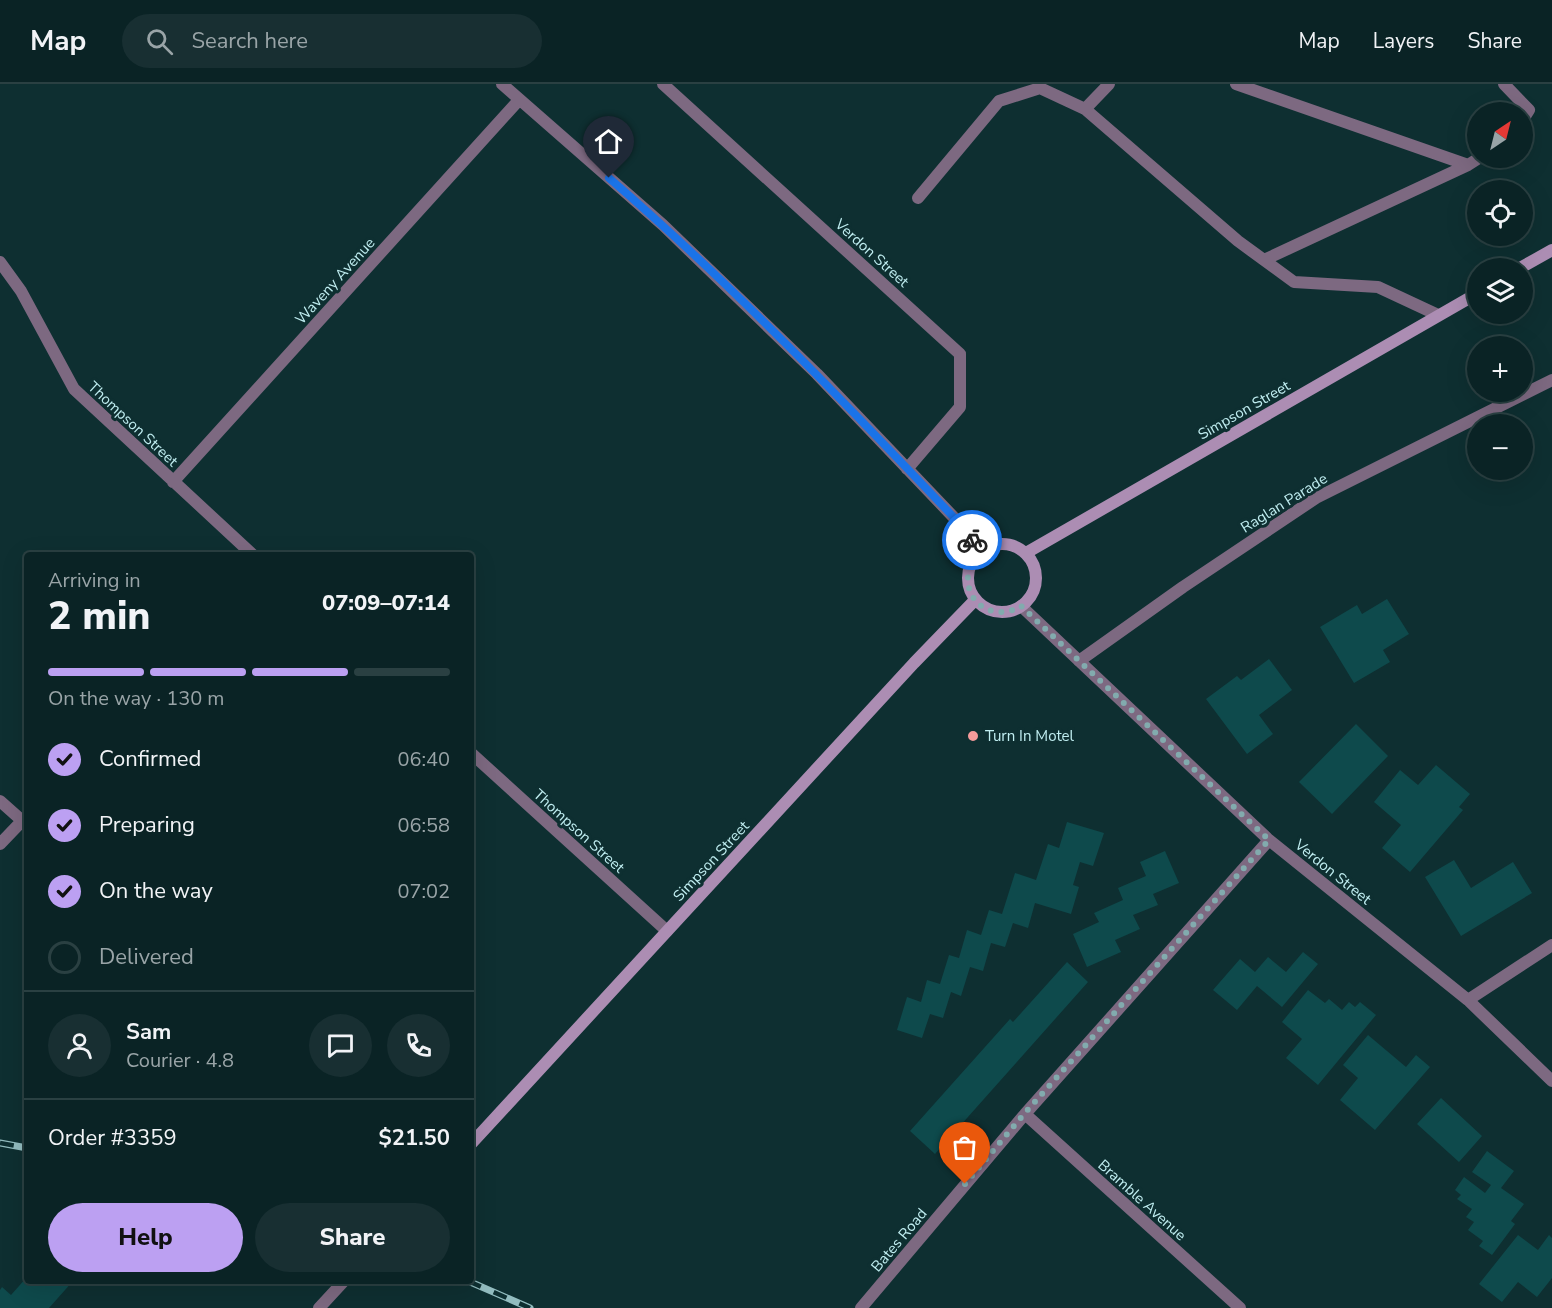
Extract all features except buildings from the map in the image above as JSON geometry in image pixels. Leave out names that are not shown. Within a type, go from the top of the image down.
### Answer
[{"type":"street","points":[[502,84],[663,225],[817,374],[962,526],[980,551]]},
{"type":"street","name":"Verdon Street","points":[[663,84],[960,354],[960,407],[907,469]]},
{"type":"street","points":[[1085,109],[1109,84]]},
{"type":"street","points":[[1236,84],[1467,165]]},
{"type":"street","points":[[1504,84],[1521,102]]},
{"type":"street","points":[[918,198],[999,101],[1040,88],[1085,109],[1238,241],[1294,282],[1378,287],[1438,315]]},
{"type":"street","name":"Waveny Avenue","points":[[173,482],[519,100]]},
{"type":"street","points":[[1264,260],[1467,165]]},
{"type":"street","points":[[1533,261],[1552,250]]},
{"type":"street","name":"Thompson Street","points":[[0,262],[21,291],[74,389],[250,552]]},
{"type":"street","name":"Simpson Street","points":[[1026,553],[1467,299]]},
{"type":"street","name":"Raglan Parade","points":[[1079,661],[1183,587],[1317,498],[1552,380]]},
{"type":"street","points":[[1006,543],[1019,548],[1033,562],[1036,580],[1031,596],[1021,606],[1006,612],[994,611],[975,600],[969,590],[968,569],[980,551],[994,544],[1006,543]]},
{"type":"street","name":"Simpson Street","points":[[474,1141],[914,663],[975,600]]},
{"type":"street","name":"Verdon Street","points":[[1021,606],[1269,840],[1468,1000],[1552,1081]]},
{"type":"street","name":"Thompson Street","points":[[474,756],[667,931]]},
{"type":"street","points":[[0,801],[24,822]]},
{"type":"street","points":[[0,844],[24,824]]},
{"type":"street","name":"Bates Road","points":[[861,1308],[1024,1114],[1269,840]]},
{"type":"street","points":[[1468,1000],[1552,945]]},
{"type":"street","name":"Bramble Avenue","points":[[1024,1114],[1240,1308]]},
{"type":"street","points":[[319,1308],[341,1284]]},
{"type":"railway","points":[[0,1143],[24,1147]]},
{"type":"railway","points":[[474,1284],[530,1308]]},
{"type":"way so far","points":[[965,1184],[1024,1114],[1269,840],[1021,606],[1006,612],[994,611],[975,600],[969,590],[968,569],[980,551],[972,540]]},
{"type":"place","name":"Turn In Motel","points":[[973,736]]},
{"type":"route","points":[[609,178],[663,225],[817,374],[962,526],[972,540]]}]
